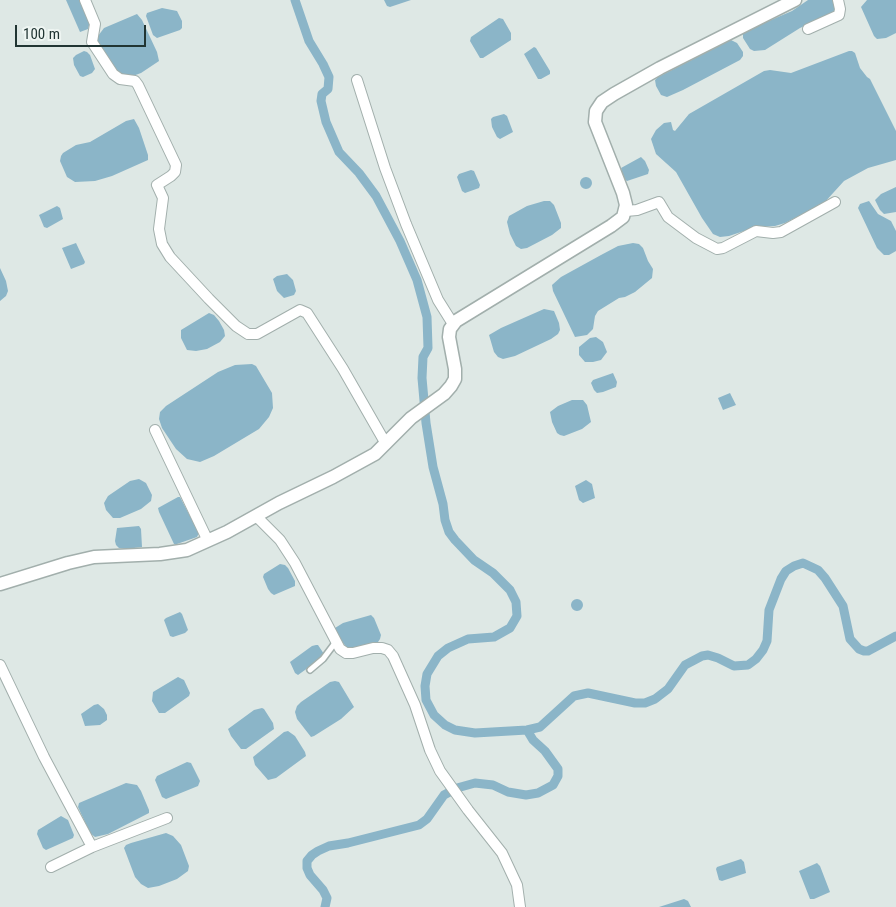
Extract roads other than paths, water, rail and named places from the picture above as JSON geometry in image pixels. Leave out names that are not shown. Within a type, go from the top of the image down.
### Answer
[{"type":"street","points":[[85,0],[95,24],[92,42],[113,74],[120,79],[135,81],[138,84],[176,165],[175,172],[157,185],[162,198],[160,236],[162,244],[170,257],[208,299],[236,326],[248,334],[257,334],[300,310],[307,313],[343,368],[386,444]]},
{"type":"street","points":[[0,584],[83,559],[103,556],[179,552],[208,541],[278,503],[366,460],[386,444],[415,415],[452,386],[456,375],[449,337],[453,324],[466,314],[623,217],[626,211],[623,193],[595,122],[594,114],[598,107],[614,94],[660,68],[794,0]]},
{"type":"street","points":[[808,29],[839,15],[838,0]]},
{"type":"street","points":[[357,80],[384,168],[406,224],[438,300],[453,324]]},
{"type":"street","points":[[626,211],[637,210],[659,202],[668,218],[696,238],[717,249],[724,248],[756,231],[773,234],[780,232],[835,202]]},
{"type":"street","points":[[155,430],[208,541]]},
{"type":"street","points":[[256,516],[280,540],[295,563],[335,643],[340,649],[346,653],[382,648],[388,650],[393,656],[415,705],[430,750],[440,771],[502,853],[517,885],[520,907]]},
{"type":"street","points":[[0,665],[44,757],[92,847]]},
{"type":"street","points":[[51,867],[92,847],[167,818]]},
{"type":"lane","points":[[310,670],[323,659],[335,643]]},
{"type":"water","points":[[66,0],[81,0],[90,22],[88,29],[80,32]]},
{"type":"water","points":[[384,0],[411,0],[390,7],[387,6]]},
{"type":"water","points":[[808,0],[835,0],[836,9],[834,12],[800,28],[765,50],[754,51],[750,49],[743,38],[743,33],[792,11]]},
{"type":"water","points":[[867,0],[896,0],[896,33],[886,38],[877,39],[874,36],[861,7]]},
{"type":"water","points":[[162,8],[177,11],[182,21],[182,28],[157,38],[153,35],[146,16],[147,13]]},
{"type":"water","points":[[137,14],[142,20],[157,52],[159,61],[141,73],[130,77],[119,75],[100,46],[97,40],[98,36],[104,28]]},
{"type":"water","points":[[499,18],[503,19],[511,33],[511,40],[483,58],[480,58],[470,41],[471,37]]},
{"type":"water","points":[[731,40],[737,43],[743,52],[740,60],[683,90],[667,97],[661,95],[655,80],[658,77]]},
{"type":"water","points":[[534,47],[550,71],[550,74],[541,79],[538,79],[524,54]]},
{"type":"water","points":[[84,51],[90,55],[95,69],[92,73],[83,77],[80,76],[74,65],[73,58]]},
{"type":"water","points":[[849,51],[855,53],[860,68],[870,79],[896,131],[896,160],[868,168],[844,181],[824,203],[785,223],[775,226],[756,227],[729,236],[720,237],[713,234],[676,172],[656,154],[651,139],[656,130],[664,123],[671,122],[675,131],[689,114],[764,71],[791,73]]},
{"type":"water","points":[[504,114],[507,116],[513,132],[500,139],[492,127],[491,119]]},
{"type":"water","points":[[134,119],[139,128],[148,160],[112,176],[95,181],[75,182],[67,177],[60,161],[63,153],[76,145],[90,142],[126,121]]},
{"type":"water","points":[[641,157],[649,170],[648,174],[627,181],[624,179],[621,168]]},
{"type":"water","points":[[471,170],[474,171],[480,185],[479,188],[465,193],[462,191],[457,177],[459,174]]},
{"type":"water","points":[[584,177],[588,177],[592,183],[588,189],[584,189],[580,185],[580,181]]},
{"type":"water","points":[[896,187],[896,212],[884,214],[875,200],[881,194]]},
{"type":"water","points":[[550,201],[554,205],[561,228],[552,235],[527,248],[521,249],[516,246],[510,234],[507,222],[509,216],[527,206]]},
{"type":"water","points":[[869,201],[878,214],[891,221],[896,231],[896,251],[889,255],[884,255],[877,248],[858,208],[860,204]]},
{"type":"water","points":[[57,206],[60,208],[63,219],[47,228],[44,227],[39,215]]},
{"type":"water","points":[[76,243],[85,262],[71,269],[62,248]]},
{"type":"water","points":[[633,243],[639,244],[643,248],[653,269],[652,278],[635,292],[619,298],[598,311],[595,316],[593,329],[587,335],[575,337],[553,291],[552,285],[561,277],[618,246]]},
{"type":"water","points":[[0,268],[8,291],[6,296],[0,301]]},
{"type":"water","points":[[287,274],[293,280],[296,291],[294,295],[284,298],[277,291],[273,279]]},
{"type":"water","points":[[544,309],[554,311],[559,323],[560,330],[558,334],[515,356],[503,359],[498,357],[494,352],[489,335]]},
{"type":"water","points":[[209,313],[214,315],[219,321],[225,336],[220,342],[207,349],[187,350],[181,338],[181,330]]},
{"type":"water","points":[[596,337],[603,342],[607,352],[601,360],[585,362],[579,355],[579,347],[590,338]]},
{"type":"water","points":[[252,364],[256,366],[272,393],[273,408],[269,417],[259,429],[214,456],[200,462],[187,459],[176,449],[162,428],[159,419],[160,412],[166,406],[218,372],[235,365]]},
{"type":"water","points":[[613,373],[617,382],[616,387],[597,393],[591,383],[593,380]]},
{"type":"water","points":[[730,393],[736,405],[723,410],[718,398]]},
{"type":"water","points":[[572,400],[583,400],[587,405],[591,422],[582,429],[564,436],[560,435],[557,433],[552,422],[550,412]]},
{"type":"water","points":[[139,479],[146,483],[152,495],[151,501],[141,509],[120,518],[113,518],[106,510],[104,503],[108,496],[130,481]]},
{"type":"water","points":[[586,480],[592,484],[595,498],[583,503],[579,500],[575,486]]},
{"type":"water","points":[[180,497],[199,533],[197,537],[174,544],[158,508]]},
{"type":"water","points":[[139,526],[141,529],[142,547],[126,549],[119,548],[116,545],[117,528]]},
{"type":"water","points":[[280,564],[288,568],[295,581],[295,586],[274,595],[268,589],[263,577],[264,574]]},
{"type":"water","points":[[575,599],[579,599],[583,605],[579,611],[575,611],[571,607],[571,603]]},
{"type":"water","points":[[180,612],[188,630],[173,637],[170,636],[164,620]]},
{"type":"water","points":[[371,615],[381,635],[378,642],[363,646],[346,647],[335,631],[335,628],[343,623]]},
{"type":"water","points":[[318,645],[324,654],[323,657],[298,675],[295,673],[290,662],[312,646]]},
{"type":"water","points":[[178,677],[184,680],[190,693],[189,696],[165,713],[159,713],[152,701],[153,692]]},
{"type":"water","points":[[330,682],[339,682],[354,707],[341,719],[311,737],[297,719],[295,712],[297,706]]},
{"type":"water","points":[[98,704],[104,709],[107,720],[100,725],[85,726],[81,714]]},
{"type":"water","points":[[262,708],[273,723],[274,729],[246,749],[241,749],[228,729],[254,710]]},
{"type":"water","points":[[288,731],[295,736],[306,756],[276,778],[268,780],[255,765],[253,757],[284,732]]},
{"type":"water","points":[[187,762],[191,763],[200,781],[198,786],[166,799],[162,797],[155,780],[157,776]]},
{"type":"water","points":[[126,783],[137,785],[149,813],[108,834],[95,837],[90,833],[78,807],[79,803]]},
{"type":"water","points":[[61,816],[68,820],[74,835],[73,838],[46,850],[43,848],[37,834],[38,830]]},
{"type":"water","points":[[166,833],[173,836],[181,845],[189,866],[188,871],[177,879],[148,888],[135,877],[124,848],[131,843]]},
{"type":"water","points":[[741,859],[744,862],[746,873],[722,881],[719,880],[717,867]]},
{"type":"water","points":[[817,863],[820,866],[830,892],[810,899],[799,871]]},
{"type":"water","points":[[684,899],[688,901],[691,907],[659,907]]},
{"type":"waterway","points":[[295,0],[309,41],[329,77],[328,89],[322,94],[321,101],[326,122],[339,152],[359,173],[376,196],[400,241],[417,280],[427,317],[428,348],[423,357],[422,378],[426,423],[433,467],[449,532],[474,560],[493,573],[510,590],[516,602],[517,616],[510,628],[494,637],[468,639],[448,648],[438,656],[427,674],[425,686],[426,700],[434,715],[445,725],[455,730],[475,733],[527,730],[540,727],[574,696],[588,693],[635,703],[645,703],[655,699],[668,689],[685,665],[702,656],[708,655],[718,658],[734,666],[748,665],[756,659],[767,641],[769,610],[781,579],[786,571],[803,563],[818,570],[825,578],[843,606],[850,639],[859,649],[868,651],[896,636]]},
{"type":"waterway","points":[[325,907],[327,898],[307,868],[307,861],[318,851],[329,846],[419,825],[427,819],[444,795],[457,788],[475,783],[493,785],[508,792],[526,795],[538,793],[553,785],[558,776],[558,769],[545,751],[533,740],[527,730]]}]
